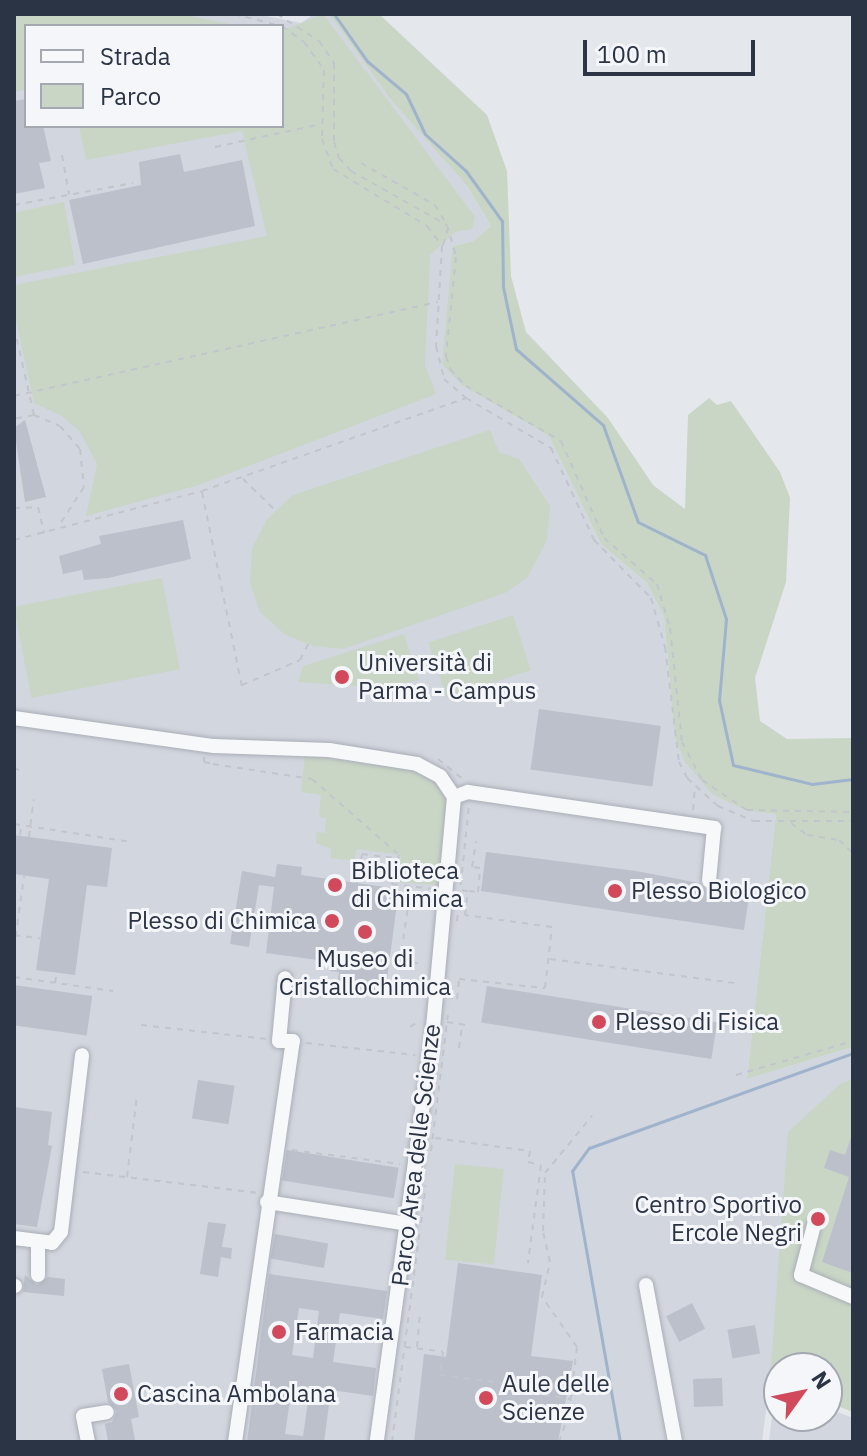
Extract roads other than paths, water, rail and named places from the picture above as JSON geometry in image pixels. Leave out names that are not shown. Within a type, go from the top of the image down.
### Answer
[{"type":"street","points":[[14,718],[214,746],[316,749],[417,764],[440,776],[454,797],[468,792],[714,828],[709,881]]},
{"type":"street","name":"Parco Area delle Scienze","points":[[377,1442],[430,1057],[454,797]]},
{"type":"street","points":[[235,1442],[275,1148],[286,1041],[285,978]]},
{"type":"street","points":[[14,1238],[52,1243],[61,1232],[82,1055]]},
{"type":"street","points":[[268,1198],[408,1224]]},
{"type":"street","points":[[814,1225],[801,1275],[853,1297]]},
{"type":"street","points":[[38,1241],[38,1275]]},
{"type":"street","points":[[646,1285],[675,1442]]},
{"type":"street","points":[[88,1442],[83,1416],[107,1412]]},
{"type":"waterway","points":[[334,14],[367,61],[406,94],[425,134],[466,171],[502,221],[503,287],[516,349],[603,425],[638,522],[705,555],[726,619],[719,700],[733,765],[812,784],[853,779]]},
{"type":"waterway","points":[[620,1442],[572,1171],[589,1148],[853,1053]]},
{"type":"place","name":"Università di Parma - Campus","points":[[342,677]]},
{"type":"place","name":"Biblioteca di Chimica","points":[[335,885]]},
{"type":"place","name":"Plesso Biologico","points":[[615,891]]},
{"type":"place","name":"Plesso di Chimica","points":[[332,921]]},
{"type":"place","name":"Museo di Cristallochimica","points":[[365,932]]},
{"type":"place","name":"Plesso di Fisica","points":[[599,1022]]},
{"type":"place","name":"Centro Sportivo Ercole Negri","points":[[818,1219]]},
{"type":"place","name":"Farmacia","points":[[279,1332]]},
{"type":"place","name":"Cascina Ambolana","points":[[121,1394]]},
{"type":"place","name":"Aule delle Scienze","points":[[486,1398]]}]
